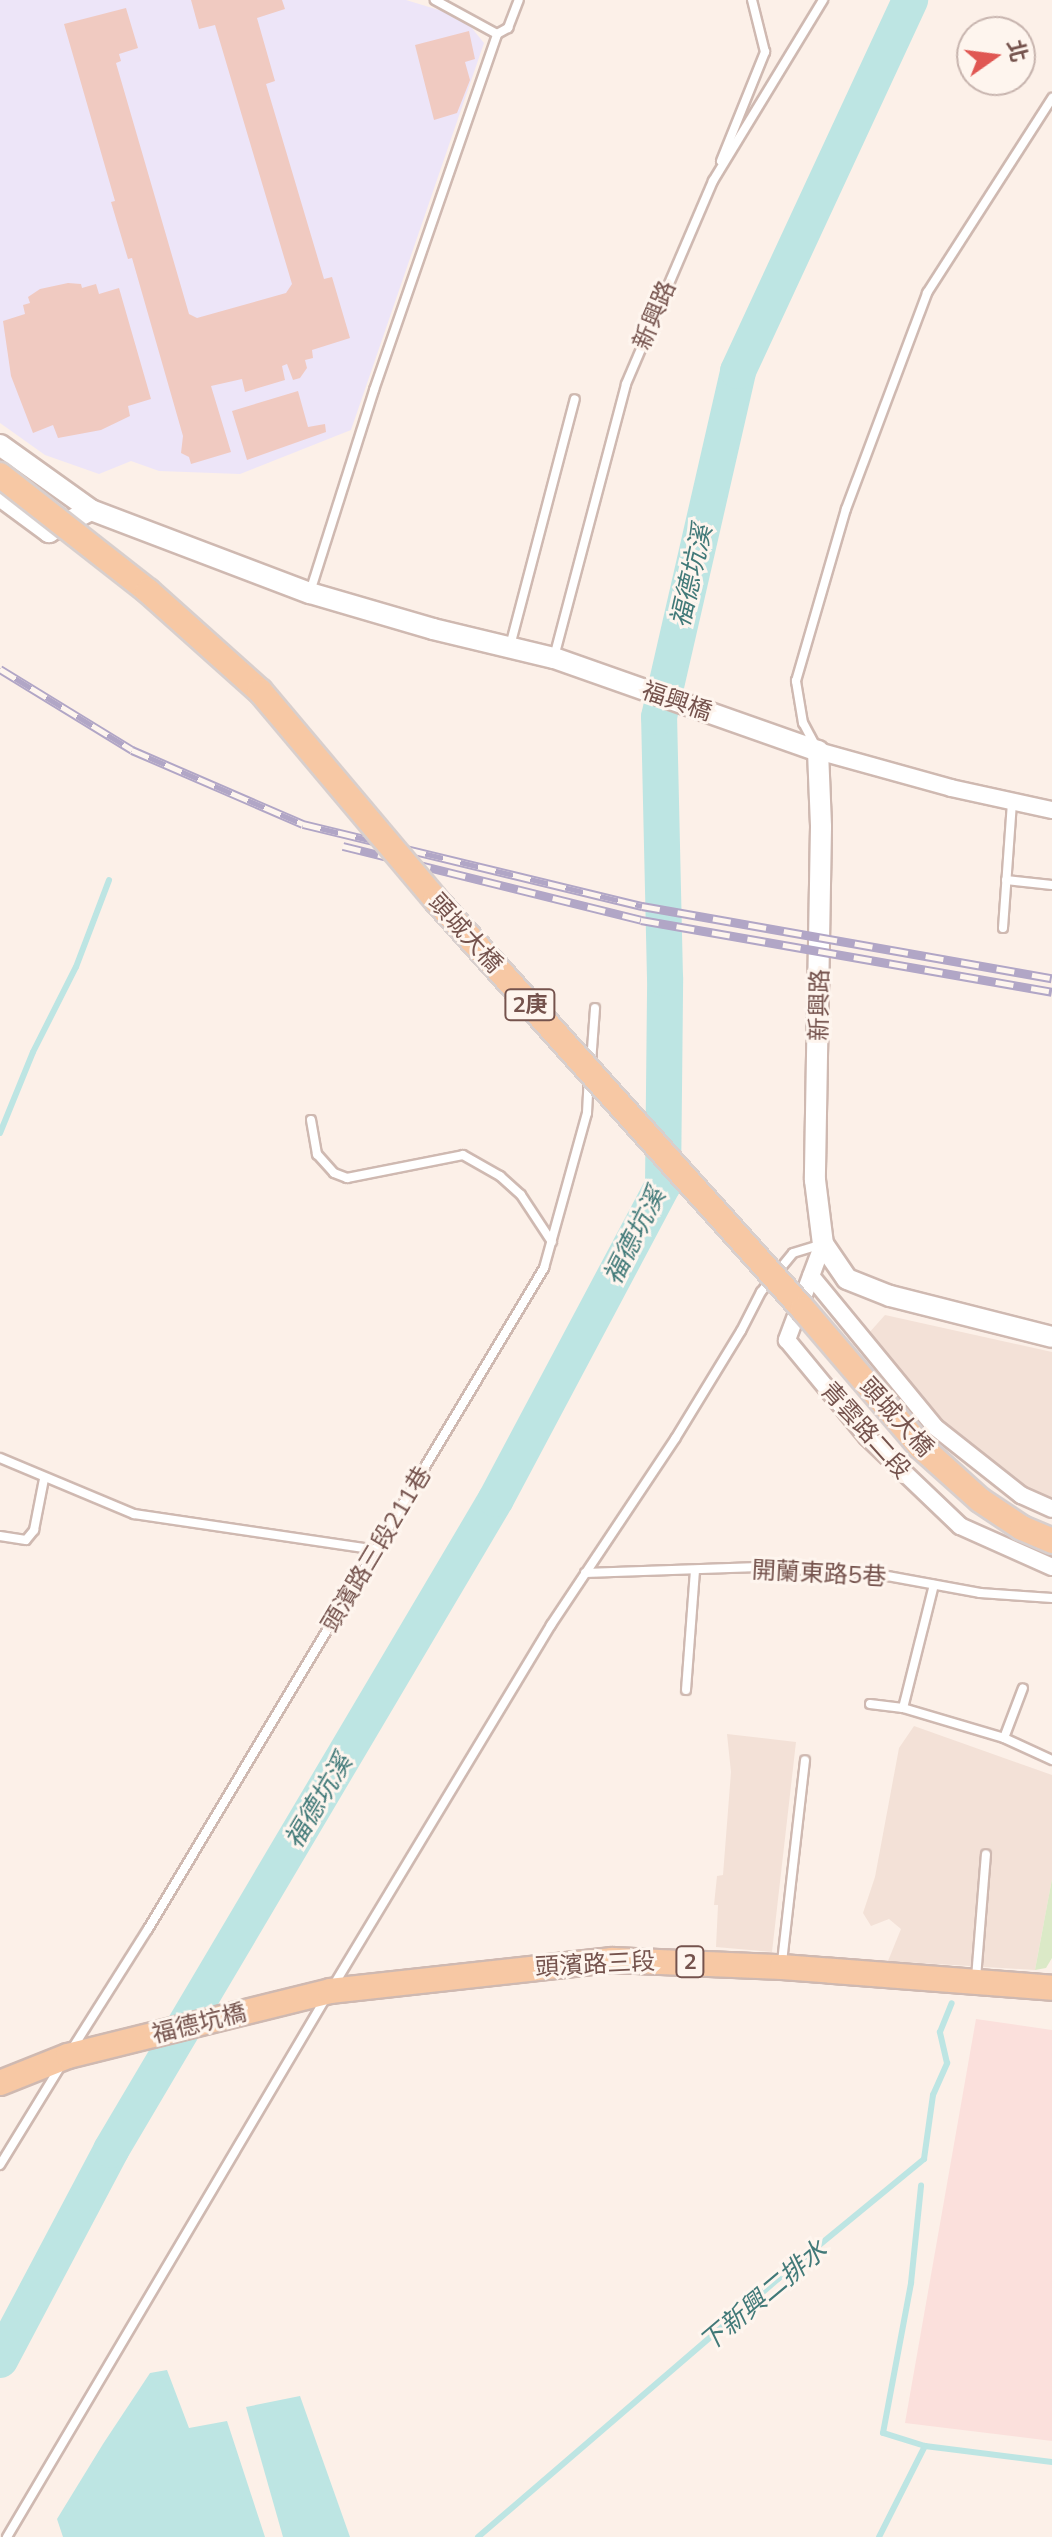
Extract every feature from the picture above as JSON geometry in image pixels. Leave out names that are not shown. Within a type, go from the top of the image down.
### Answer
[{"type":"main road","name":"頭城大橋","points":[[0,475],[148,591],[260,691],[436,900],[793,1297],[920,1446],[980,1500],[1022,1528],[1052,1541]]},
{"type":"main road","name":"頭濱路三段","points":[[330,1991],[612,1960],[782,1967],[1052,1988]]},
{"type":"main road","name":"福德坑橋","points":[[68,2056],[330,1991]]},
{"type":"main road","name":"2","points":[[0,2083],[68,2056]]},
{"type":"street","points":[[0,445],[91,510],[310,593],[509,649],[554,658]]},
{"type":"street","points":[[0,496],[49,532],[91,510]]},
{"type":"street","name":"福興橋","points":[[554,658],[818,751]]},
{"type":"street","points":[[818,751],[1052,810]]},
{"type":"street","name":"新興路","points":[[818,751],[821,827],[815,1180],[823,1244],[847,1279],[890,1296],[1052,1337]]},
{"type":"street","name":"青雲路二段","points":[[823,1244],[787,1340],[867,1437],[960,1526],[1052,1567]]},
{"type":"street","points":[[811,1276],[935,1427],[1021,1495],[1052,1509]]},
{"type":"lane","points":[[435,0],[497,34]]},
{"type":"lane","points":[[310,593],[374,390],[497,34],[508,28],[519,0]]},
{"type":"lane","points":[[713,181],[765,52],[752,0]]},
{"type":"lane","name":"新興路","points":[[554,658],[626,384],[713,181],[823,0]]},
{"type":"lane","points":[[818,751],[803,723],[796,681],[846,509],[927,293],[1052,98]]},
{"type":"lane","points":[[509,649],[575,399]]},
{"type":"lane","points":[[1003,928],[1012,801]]},
{"type":"lane","points":[[1006,880],[1052,885]]},
{"type":"lane","name":"頭濱路三段211巷","points":[[0,2165],[377,1550],[544,1268],[587,1113],[595,1008]]},
{"type":"lane","points":[[311,1120],[317,1154],[334,1173],[347,1178],[463,1155],[500,1176],[521,1195],[552,1242]]},
{"type":"lane","points":[[7,2537],[330,1991],[585,1573],[675,1439],[761,1292],[793,1253],[823,1244]]},
{"type":"lane","points":[[0,1458],[44,1479],[134,1514],[377,1550]]},
{"type":"lane","points":[[0,1536],[26,1540],[34,1530],[44,1479]]},
{"type":"lane","name":"開蘭東路5巷","points":[[585,1573],[790,1569],[882,1575],[934,1585],[1052,1598]]},
{"type":"lane","points":[[686,1690],[695,1571]]},
{"type":"lane","points":[[903,1708],[934,1585]]},
{"type":"lane","points":[[1004,1738],[1023,1688]]},
{"type":"lane","points":[[870,1704],[903,1708],[1004,1738],[1052,1760]]},
{"type":"lane","points":[[782,1967],[805,1760]]},
{"type":"lane","points":[[975,1983],[986,1854]]},
{"type":"shaded area","points":[[0,0],[406,0],[452,14],[471,27],[484,43],[351,430],[240,474],[159,471],[131,461],[99,474],[45,455],[0,423]]},
{"type":"shaded area","points":[[885,1315],[1052,1352],[1052,1504],[1014,1486],[947,1433],[868,1334]]},
{"type":"shaded area","points":[[914,1726],[1052,1775],[1052,1879],[1035,1970],[888,1961],[901,1929],[889,1919],[871,1926],[863,1913],[875,1877],[899,1748]]},
{"type":"shaded area","points":[[727,1734],[796,1742],[772,1952],[716,1947],[718,1905],[714,1905],[717,1876],[723,1875],[731,1772]]},
{"type":"shaded area","points":[[976,2019],[1052,2030],[1052,2441],[905,2423]]},
{"type":"green space","points":[[1052,1879],[1052,1958],[1046,1968],[1035,1970]]},
{"type":"water","points":[[167,2370],[189,2428],[227,2421],[265,2537],[63,2537],[57,2519],[103,2444],[150,2373]]},
{"type":"water","points":[[300,2396],[350,2537],[283,2537],[246,2407]]},
{"type":"building","points":[[191,0],[282,0],[285,9],[257,18],[275,81],[266,84],[324,279],[332,277],[350,338],[312,350],[313,358],[305,360],[307,368],[300,378],[293,380],[287,364],[282,366],[285,380],[245,392],[242,379],[211,386],[231,452],[191,464],[189,457],[181,453],[183,436],[132,258],[128,259],[111,202],[115,201],[64,24],[126,8],[138,48],[119,54],[121,61],[116,63],[189,314],[197,318],[286,293],[292,284],[215,25],[199,29]]},
{"type":"building","points":[[469,31],[475,59],[465,62],[470,80],[457,113],[434,120],[415,45]]},
{"type":"building","points":[[68,283],[81,284],[82,288],[96,284],[99,294],[119,288],[151,399],[128,406],[130,416],[101,430],[58,438],[53,425],[33,433],[11,376],[3,321],[25,314],[23,305],[30,303],[28,297],[40,289]]},
{"type":"building","points":[[298,391],[308,427],[325,424],[326,432],[247,460],[232,411]]},
{"type":"waterway","name":"福德坑溪","points":[[0,2360],[111,2150],[496,1499],[663,1185],[665,978],[659,717],[738,371],[910,0]]},
{"type":"waterway","points":[[0,1133],[33,1052],[76,967],[109,880]]},
{"type":"waterway","name":"下新興二排水","points":[[478,2537],[778,2279],[924,2159],[933,2095],[947,2063],[940,2032],[952,2003]]},
{"type":"waterway","points":[[879,2537],[925,2446],[883,2433],[911,2283],[921,2186]]},
{"type":"waterway","points":[[925,2446],[1052,2462]]},
{"type":"railway","points":[[0,669],[132,750],[303,824],[642,906],[1052,978]]},
{"type":"railway","points":[[343,846],[641,920],[1052,992]]}]
